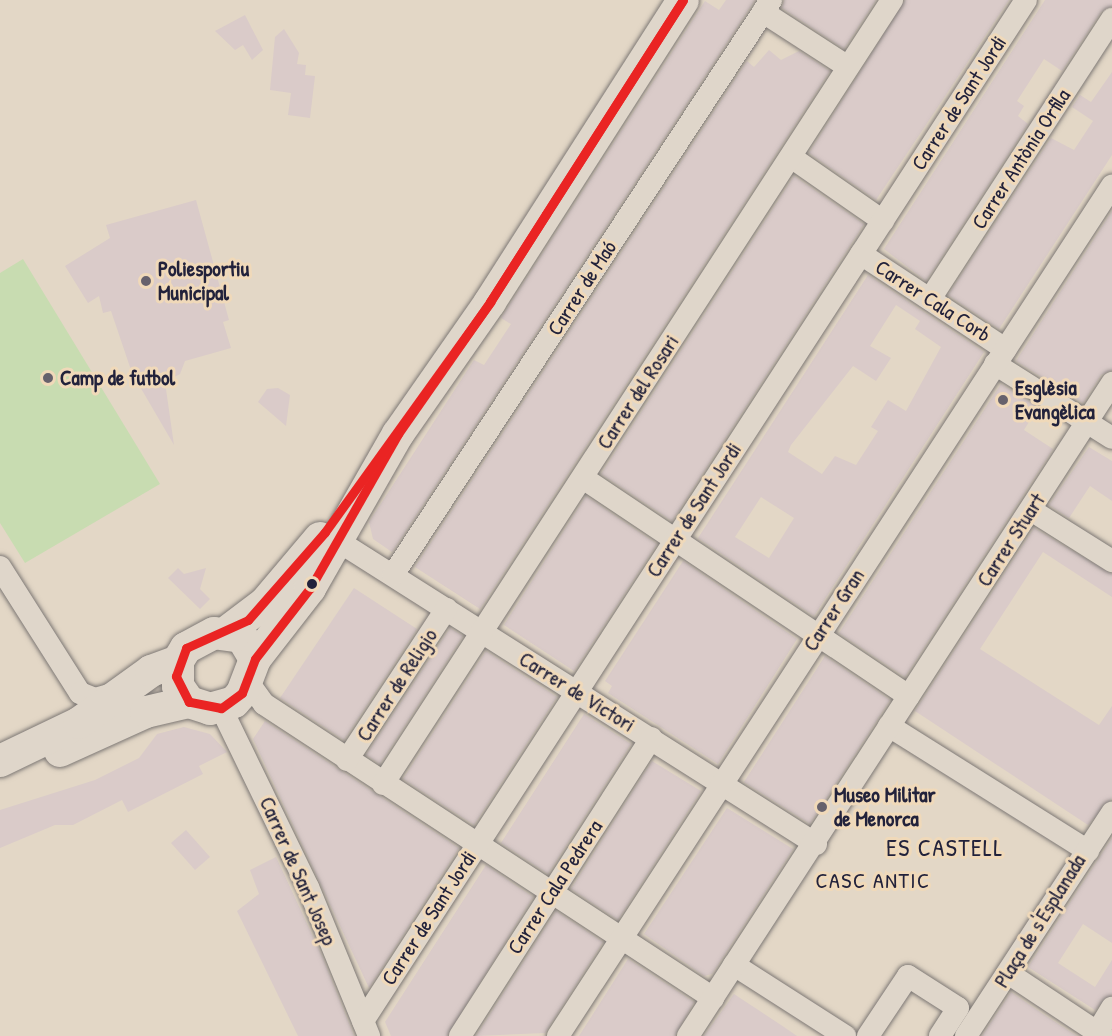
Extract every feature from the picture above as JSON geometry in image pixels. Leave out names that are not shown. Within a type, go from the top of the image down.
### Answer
[{"type":"main road","points":[[0,761],[79,723],[123,691],[178,661],[192,642],[228,631],[248,620],[292,574],[398,434],[490,302],[683,0]]},
{"type":"main road","points":[[0,772],[84,743],[146,712],[189,702],[221,708],[234,702],[252,671],[310,588],[398,434]]},
{"type":"main road","points":[[228,631],[246,641],[252,671]]},
{"type":"main road","points":[[178,661],[178,686],[189,702]]},
{"type":"street","name":"Carrer del Rosari","points":[[382,784],[892,0]]},
{"type":"street","name":"Carrer de Sant Jordi","points":[[366,1028],[477,845],[1026,0]]},
{"type":"street","points":[[767,6],[849,67]]},
{"type":"street","name":"Carrer de Maó","points":[[393,575],[767,6]]},
{"type":"street","name":"Carrer Antònia Orfila","points":[[930,299],[1112,19]]},
{"type":"street","points":[[791,157],[883,221]]},
{"type":"street","name":"Carrer Gran","points":[[558,1036],[624,939],[721,783],[1112,186]]},
{"type":"street","name":"Carrer Cala Corb","points":[[861,254],[930,299],[1000,356],[1087,422],[1112,438]]},
{"type":"street","name":"Carrer Stuart","points":[[909,696],[1112,383]]},
{"type":"street","points":[[583,477],[816,638],[909,696],[816,844],[689,1036]]},
{"type":"street","points":[[1031,510],[1112,561]]},
{"type":"street","name":"Carrer de Victori","points":[[338,541],[816,844]]},
{"type":"street","points":[[0,567],[80,693],[95,699],[123,691]]},
{"type":"street","name":"Carrer de Religio","points":[[347,760],[446,609]]},
{"type":"street","points":[[252,671],[264,704],[382,784],[713,998]]},
{"type":"street","name":"Carrer de Sant Josep","points":[[221,708],[308,886],[366,1028]]},
{"type":"street","name":"Plaça de s'Esplanada","points":[[890,726],[1088,851],[966,1036]]},
{"type":"street","name":"Carrer Cala Pedrera","points":[[459,1036],[651,738]]},
{"type":"street","points":[[1088,851],[1109,824]]},
{"type":"street","points":[[734,965],[845,1036]]},
{"type":"street","points":[[1008,973],[1098,1035],[1112,1008]]},
{"type":"street","points":[[868,1036],[908,976],[958,1008],[940,1036]]},
{"type":"green space","name":"Camp de futbol","points":[[23,259],[160,484],[25,563],[0,523],[0,273]]},
{"type":"building","points":[[726,0],[755,0],[392,552],[373,539],[369,522],[474,360],[484,365],[511,324],[501,318],[705,1],[719,10]]},
{"type":"building","points":[[784,0],[876,0],[844,49],[782,8]]},
{"type":"building","points":[[905,0],[1009,0],[876,200],[809,153]]},
{"type":"building","points":[[1045,0],[1112,0],[1112,6],[1101,12],[1062,71],[1044,59],[1017,101],[1024,106],[1018,116],[1028,124],[926,281],[884,249]]},
{"type":"building","points":[[245,15],[263,50],[252,60],[243,45],[235,50],[215,31]]},
{"type":"building","points":[[284,29],[299,53],[297,64],[306,65],[305,75],[315,76],[310,118],[288,115],[291,93],[270,90],[275,37]]},
{"type":"building","points":[[769,50],[781,60],[799,51],[830,71],[480,609],[415,567],[747,61],[754,67]]},
{"type":"building","points":[[1112,72],[1112,155],[999,329],[948,295],[1051,138],[1074,150],[1093,121],[1072,107],[1080,95],[1091,102]]},
{"type":"building","points":[[794,176],[864,224],[672,521],[601,474]]},
{"type":"building","name":"Poliesportiu Municipal","points":[[196,200],[229,320],[223,322],[231,348],[185,361],[180,374],[165,382],[174,445],[132,373],[111,311],[103,313],[99,296],[88,303],[65,266],[110,238],[106,225]]},
{"type":"building","points":[[1112,211],[1112,370],[1101,375],[1083,403],[1016,361]]},
{"type":"building","points":[[868,275],[984,352],[814,616],[698,538]],"holes":[[[896,305],[920,321],[915,329],[941,347],[906,411],[888,400],[871,427],[878,431],[856,465],[835,456],[822,474],[788,452],[791,445],[853,366],[876,381],[891,358],[870,346]],[[761,497],[794,518],[769,558],[735,537]]]},
{"type":"building","points":[[1001,384],[1038,407],[1024,430],[1053,449],[905,677],[839,633]]},
{"type":"building","points":[[278,388],[290,395],[286,426],[258,402],[267,389]]},
{"type":"building","points":[[1089,447],[1112,461],[1112,501],[1090,486],[1069,518],[1049,505]]},
{"type":"building","points":[[586,496],[657,544],[574,671],[504,625]]},
{"type":"building","points":[[1034,528],[1112,574],[1112,597],[1043,552],[980,649],[1099,725],[1112,706],[1112,798],[1088,825],[915,711]]},
{"type":"building","points":[[683,561],[797,639],[718,764],[608,693],[612,686],[605,681]]},
{"type":"building","points":[[178,568],[184,574],[206,568],[200,589],[210,599],[200,609],[168,578]]},
{"type":"building","points":[[354,588],[417,629],[344,740],[280,698]]},
{"type":"building","points":[[450,628],[463,636],[380,764],[366,755]]},
{"type":"building","points":[[486,651],[557,697],[474,825],[403,779]]},
{"type":"building","points":[[825,656],[890,700],[810,824],[744,782]]},
{"type":"building","points":[[584,714],[631,744],[548,874],[501,843]]},
{"type":"building","points":[[265,721],[459,848],[369,988],[253,739]]},
{"type":"building","points":[[184,727],[210,734],[227,752],[199,766],[203,774],[128,812],[122,800],[73,825],[55,825],[0,848],[0,810],[95,780],[139,758],[157,734]]},
{"type":"building","points":[[652,761],[701,791],[618,920],[571,889]]},
{"type":"building","points":[[727,808],[793,849],[712,974],[704,976],[644,934]]},
{"type":"building","points":[[186,830],[210,857],[195,870],[171,843]]},
{"type":"building","points":[[1112,838],[1112,943],[1083,924],[1058,963],[1095,987],[1112,960],[1112,995],[1095,1010],[1028,967]]},
{"type":"building","points":[[276,857],[323,958],[354,1036],[298,1036],[237,911],[259,894],[250,870]]},
{"type":"building","points":[[486,865],[533,897],[447,1036],[391,1036],[385,1022]]},
{"type":"building","points":[[556,911],[603,942],[545,1033],[476,1036]]},
{"type":"building","points":[[628,959],[694,1002],[675,1036],[579,1036]]},
{"type":"building","points":[[1011,992],[1043,1014],[1077,1036],[982,1036]]},
{"type":"building","points":[[734,994],[781,1025],[797,1036],[704,1036]]},
{"type":"transit line","points":[[683,0],[490,302],[546,214],[683,0]]},
{"type":"transit line","points":[[490,302],[398,434],[310,588],[255,659],[242,693],[221,708],[189,702],[176,676],[186,648],[248,620],[325,532],[490,302]]},
{"type":"place","name":"Poliesportiu Municipal","points":[[146,281]]},
{"type":"place","name":"Camp de futbol","points":[[48,378]]},
{"type":"place","name":"Esglèsia Evangèlica","points":[[1003,400]]},
{"type":"place","name":"Museo Militar de Menorca","points":[[822,807]]},
{"type":"district","name":"ES CASTELL","points":[[945,848]]},
{"type":"district","name":"CASC ANTIC","points":[[873,881]]}]
